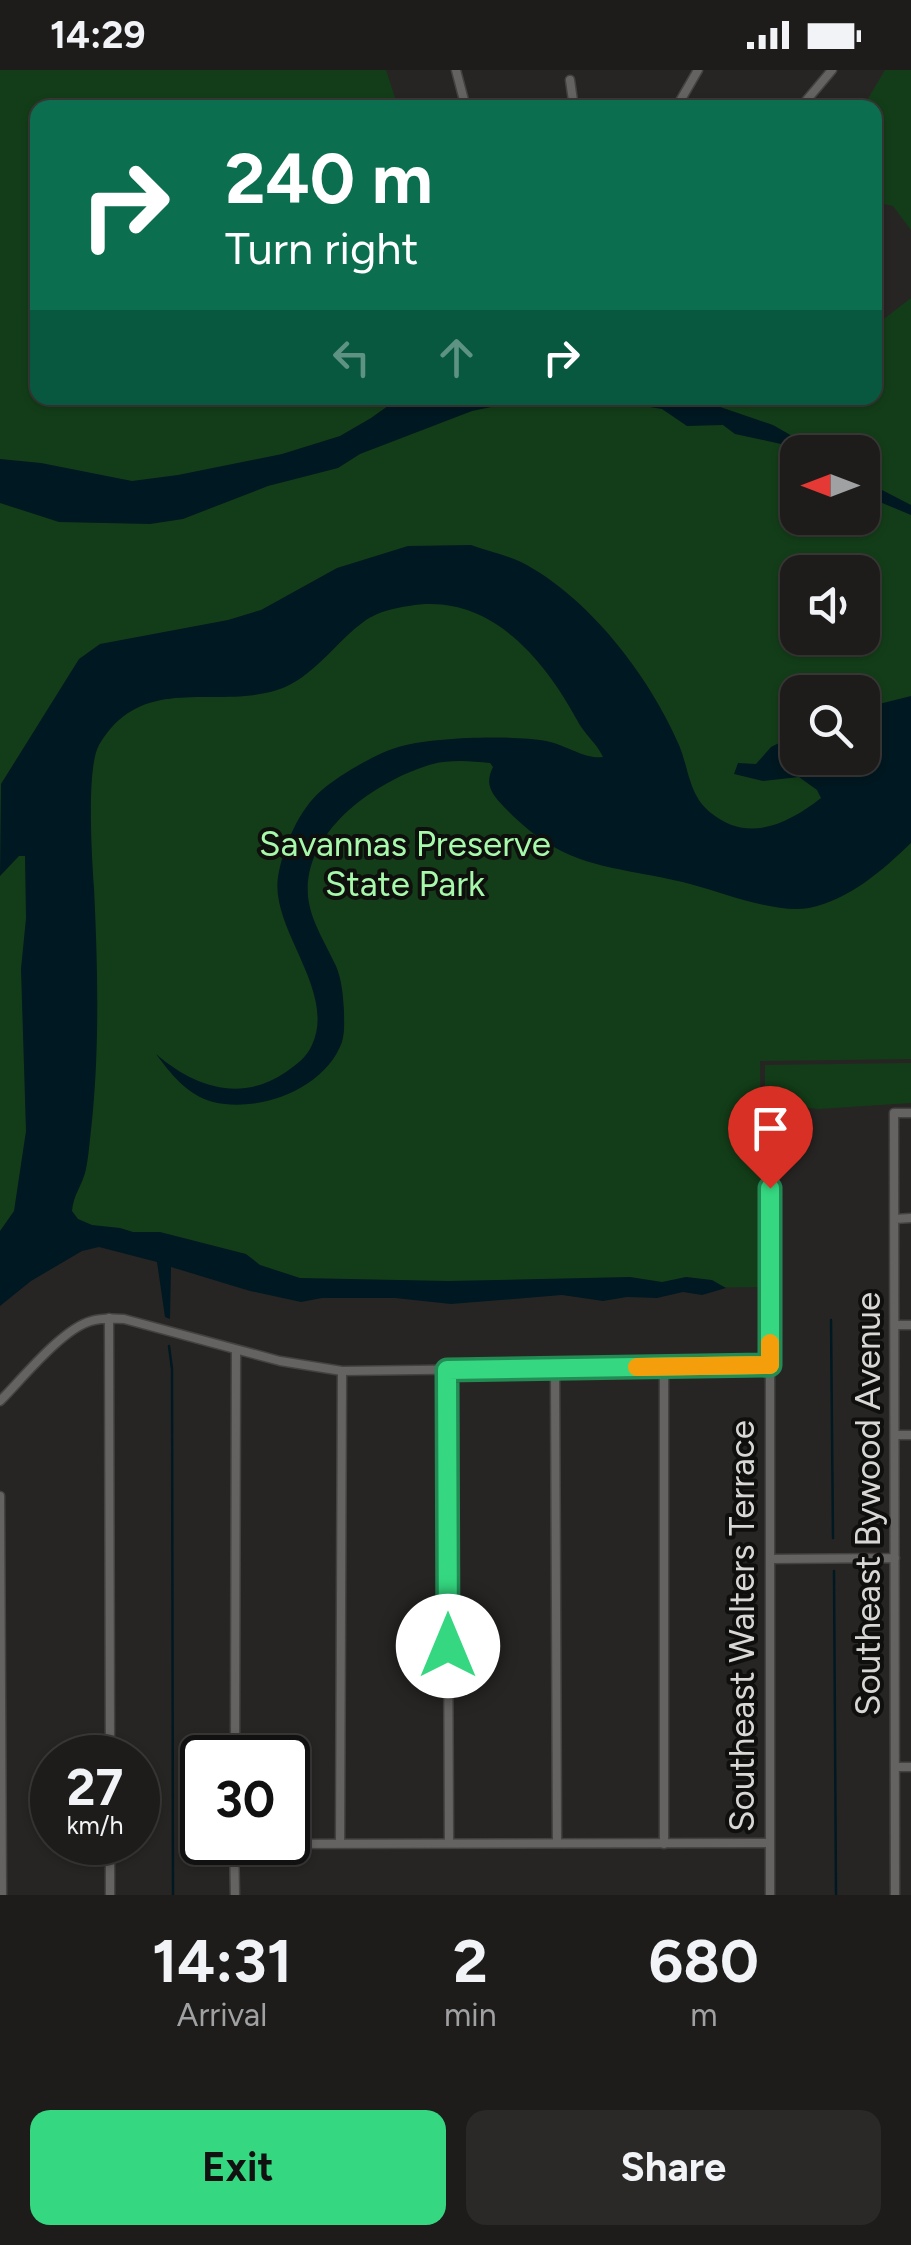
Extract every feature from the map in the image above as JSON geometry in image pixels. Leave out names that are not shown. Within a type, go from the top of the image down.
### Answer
[{"type":"street","points":[[456,70],[464,100]]},
{"type":"street","points":[[681,100],[698,70]]},
{"type":"street","points":[[807,100],[832,70]]},
{"type":"street","points":[[570,80],[573,100]]},
{"type":"street","name":"Southeast Bywood Avenue","points":[[895,1895],[894,1113],[911,1112]]},
{"type":"street","name":"Southeast Walters Terrace","points":[[770,1118],[770,1895]]},
{"type":"street","points":[[895,1219],[911,1218]]},
{"type":"street","points":[[0,1401],[69,1334],[89,1321],[109,1318],[124,1318],[236,1350],[342,1371],[770,1365]]},
{"type":"street","points":[[109,1318],[110,1735]]},
{"type":"street","points":[[895,1325],[911,1325]]},
{"type":"street","points":[[234,1735],[236,1350]]},
{"type":"street","points":[[664,1367],[664,1844]]},
{"type":"street","points":[[556,1369],[557,1844]]},
{"type":"street","points":[[447,1370],[449,1844]]},
{"type":"street","points":[[340,1844],[342,1371]]},
{"type":"street","points":[[895,1434],[911,1434]]},
{"type":"street","points":[[0,1496],[2,1895]]},
{"type":"street","points":[[770,1559],[895,1558]]},
{"type":"street","points":[[895,1767],[911,1767]]},
{"type":"street","points":[[310,1844],[769,1843]]},
{"type":"street","points":[[110,1865],[110,1895]]},
{"type":"street","points":[[234,1865],[235,1895]]},
{"type":"green space","name":"Savannas Preserve State Park","points":[[0,70],[386,70],[396,100],[30,100],[30,405],[882,405],[882,320],[911,298],[911,1059],[760,1061],[762,1287],[341,1291],[56,1225],[0,1264]]},
{"type":"green space","points":[[885,70],[911,70],[911,230],[893,206],[882,204],[882,100],[867,100]]},
{"type":"green space","points":[[911,1063],[911,1103],[818,1109],[765,1103],[765,1065]]},
{"type":"water","points":[[389,405],[501,405],[472,411],[360,454],[338,468],[268,486],[183,519],[150,524],[59,522],[0,503],[0,459],[132,481],[282,454],[340,436]]},
{"type":"water","points":[[638,405],[714,405],[790,435],[780,435],[780,444],[735,434],[723,425],[687,426],[662,409]]},
{"type":"water","points":[[880,488],[911,505],[911,515],[880,502]]},
{"type":"water","points":[[471,545],[521,562],[570,595],[614,641],[652,692],[679,745],[698,799],[711,813],[740,827],[782,822],[821,798],[817,790],[799,777],[763,781],[734,774],[738,763],[756,764],[780,742],[780,775],[880,775],[880,704],[911,696],[911,843],[877,873],[838,898],[809,908],[781,908],[569,855],[527,828],[500,802],[489,784],[493,767],[490,763],[452,761],[429,765],[387,784],[346,812],[317,850],[308,896],[343,994],[344,1034],[334,1059],[306,1085],[289,1094],[251,1104],[213,1102],[187,1089],[156,1054],[186,1075],[235,1089],[252,1087],[286,1072],[312,1045],[316,1003],[283,918],[278,877],[293,829],[322,790],[383,753],[434,741],[531,739],[603,757],[548,674],[510,634],[464,609],[438,604],[398,608],[371,617],[313,669],[277,690],[253,695],[180,698],[136,708],[116,722],[99,745],[92,773],[95,1076],[87,1165],[72,1211],[78,1219],[92,1225],[160,1232],[246,1254],[260,1265],[300,1278],[448,1281],[630,1277],[662,1282],[686,1277],[712,1280],[726,1288],[702,1295],[683,1292],[657,1298],[603,1301],[562,1295],[451,1304],[395,1298],[322,1298],[301,1302],[171,1267],[170,1319],[165,1317],[157,1262],[99,1247],[82,1251],[31,1281],[0,1306],[0,1231],[14,1211],[26,1131],[21,969],[26,918],[25,856],[19,856],[0,876],[1,784],[79,659],[100,644],[261,610],[337,568],[408,546]]},
{"type":"waterway","points":[[831,1320],[833,1538]]},
{"type":"waterway","points":[[169,1346],[173,1895]]},
{"type":"waterway","points":[[834,1571],[836,1895]]},
{"type":"slow traffic","points":[[637,1367],[770,1365],[770,1343]]},
{"type":"route","points":[[448,1646],[447,1370],[770,1365],[770,1188]]}]
